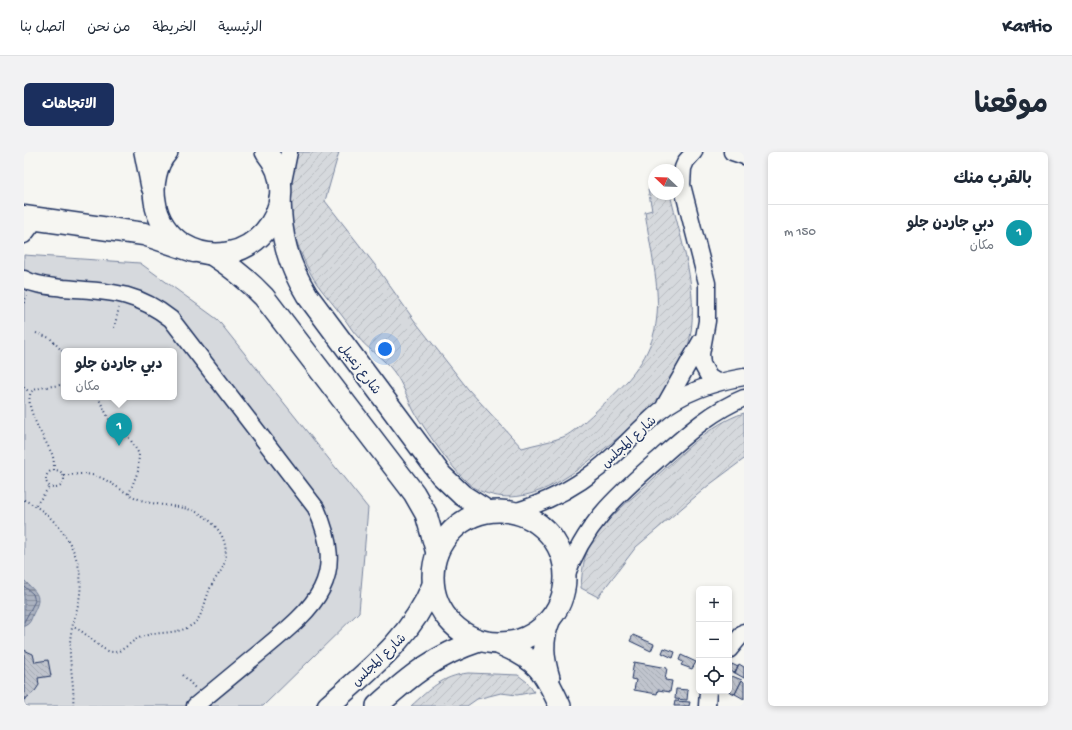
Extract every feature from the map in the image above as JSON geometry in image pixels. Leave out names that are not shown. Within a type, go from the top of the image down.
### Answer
[{"type":"highway","points":[[31,218],[144,234],[203,253]]},
{"type":"main road","points":[[145,152],[156,209],[164,227],[177,241],[232,267],[249,281],[264,297],[414,493],[426,514],[437,553]]},
{"type":"main road","points":[[153,190],[157,171],[167,152]]},
{"type":"main road","name":"شارع زعيبل","points":[[266,152],[271,158],[278,175],[280,224],[285,249],[294,273],[307,295],[441,475],[462,495],[487,511]]},
{"type":"main road","points":[[203,253],[232,253],[249,246],[264,234],[275,217],[280,196]]},
{"type":"main road","points":[[487,511],[514,512],[538,523],[552,536],[561,553],[565,579],[561,601],[549,621],[544,638],[543,656],[558,703],[533,661],[523,654],[500,644],[479,641],[462,632],[448,620],[441,609],[433,586],[433,574],[437,553],[452,531],[468,519],[487,511]]},
{"type":"main road","name":"شارع المجلس","points":[[328,706],[401,639],[419,613],[433,586]]},
{"type":"main road","points":[[500,644],[532,635],[549,621]]},
{"type":"main road","points":[[377,706],[404,681],[432,661],[463,646],[479,641]]},
{"type":"street","points":[[280,196],[288,152]]},
{"type":"street","points":[[694,152],[686,161],[683,168],[682,185],[706,284],[708,308],[706,333],[701,354],[702,364],[709,377],[717,382]]},
{"type":"street","points":[[732,152],[744,156]]},
{"type":"street","points":[[24,235],[31,218]]},
{"type":"street","points":[[24,280],[39,285],[123,294],[140,299],[157,307],[171,318],[316,508],[326,530],[329,553],[327,576],[318,598],[285,632],[200,702]]},
{"type":"street","points":[[660,411],[706,333]]},
{"type":"street","name":"شارع المجلس","points":[[514,512],[543,502],[584,480],[624,447],[660,411],[682,397],[717,382],[744,377]]},
{"type":"street","points":[[565,579],[582,540],[608,505],[696,426],[720,409],[744,398]]},
{"type":"street","points":[[732,646],[744,632]]},
{"type":"street","points":[[707,706],[708,694]]},
{"type":"path","points":[[114,328],[123,294]]},
{"type":"path","points":[[36,333],[50,338],[61,350]]},
{"type":"path","points":[[25,402],[30,392],[36,389],[61,385]]},
{"type":"path","points":[[24,387],[30,392]]},
{"type":"path","points":[[100,400],[109,419],[130,439],[138,454],[138,471],[129,494]]},
{"type":"path","points":[[34,428],[47,443],[52,454],[54,470]]},
{"type":"path","points":[[54,470],[48,474],[46,478],[50,486],[56,488],[60,486],[64,476]]},
{"type":"path","points":[[54,470],[58,471],[64,476],[84,473],[95,474],[143,501],[190,509],[212,522],[223,537],[226,545],[222,568],[210,588],[197,621],[183,629],[150,634],[130,642],[118,652],[111,652],[104,649],[85,632],[72,628]]},
{"type":"path","points":[[36,505],[50,486]]},
{"type":"path","points":[[24,500],[36,505],[64,533],[74,550],[79,569],[81,592],[72,628],[70,644],[73,706]]},
{"type":"path","points":[[183,676],[200,702]]},
{"type":"shaded area","points":[[296,152],[339,152],[325,201],[375,265],[414,320],[468,389],[522,448],[568,435],[607,401],[630,378],[645,356],[653,335],[657,314],[657,291],[645,212],[652,210],[650,200],[672,200],[688,265],[692,301],[690,338],[678,372],[662,398],[650,411],[585,464],[569,475],[534,493],[516,497],[497,496],[478,490],[462,477],[435,443],[415,413],[394,372],[386,362],[366,346],[356,335],[311,275],[301,254],[293,231],[289,208],[291,174]]},
{"type":"shaded area","points":[[24,255],[140,263],[217,319],[368,508],[359,612],[263,706],[24,706]]},
{"type":"shaded area","points":[[744,413],[744,459],[709,485],[636,547],[598,597],[581,588],[583,565],[588,548],[612,516],[696,440],[719,424]]},
{"type":"shaded area","points":[[468,673],[518,675],[527,682],[534,692],[517,695],[501,693],[477,699],[467,706],[411,706],[437,684],[451,677]]},
{"type":"water","points":[[24,580],[37,595],[38,603],[31,620],[24,626]]},
{"type":"building","points":[[633,635],[654,644],[651,651],[630,641]]},
{"type":"building","points":[[664,648],[675,652],[673,658],[662,653]]},
{"type":"building","points":[[24,650],[33,654],[35,662],[48,660],[51,676],[38,678],[39,685],[35,691],[24,700]]},
{"type":"building","points":[[681,655],[696,662],[692,669],[681,665],[683,662],[679,660]]},
{"type":"building","points":[[634,662],[667,668],[665,680],[672,681],[670,692],[658,690],[657,694],[634,690],[636,680],[631,679]]},
{"type":"building","points":[[732,664],[738,667],[735,673],[732,672]]},
{"type":"building","points":[[739,664],[744,667],[744,678],[735,673]]},
{"type":"building","points":[[732,676],[742,680],[735,694],[732,693]]},
{"type":"building","points":[[742,680],[744,682],[744,699],[735,694]]},
{"type":"building","points":[[676,689],[688,690],[687,700],[675,699]]},
{"type":"building","points":[[675,701],[690,702],[689,706],[674,706]]},
{"type":"place","name":"دبي جاردن جلو","points":[[119,446]]}]
